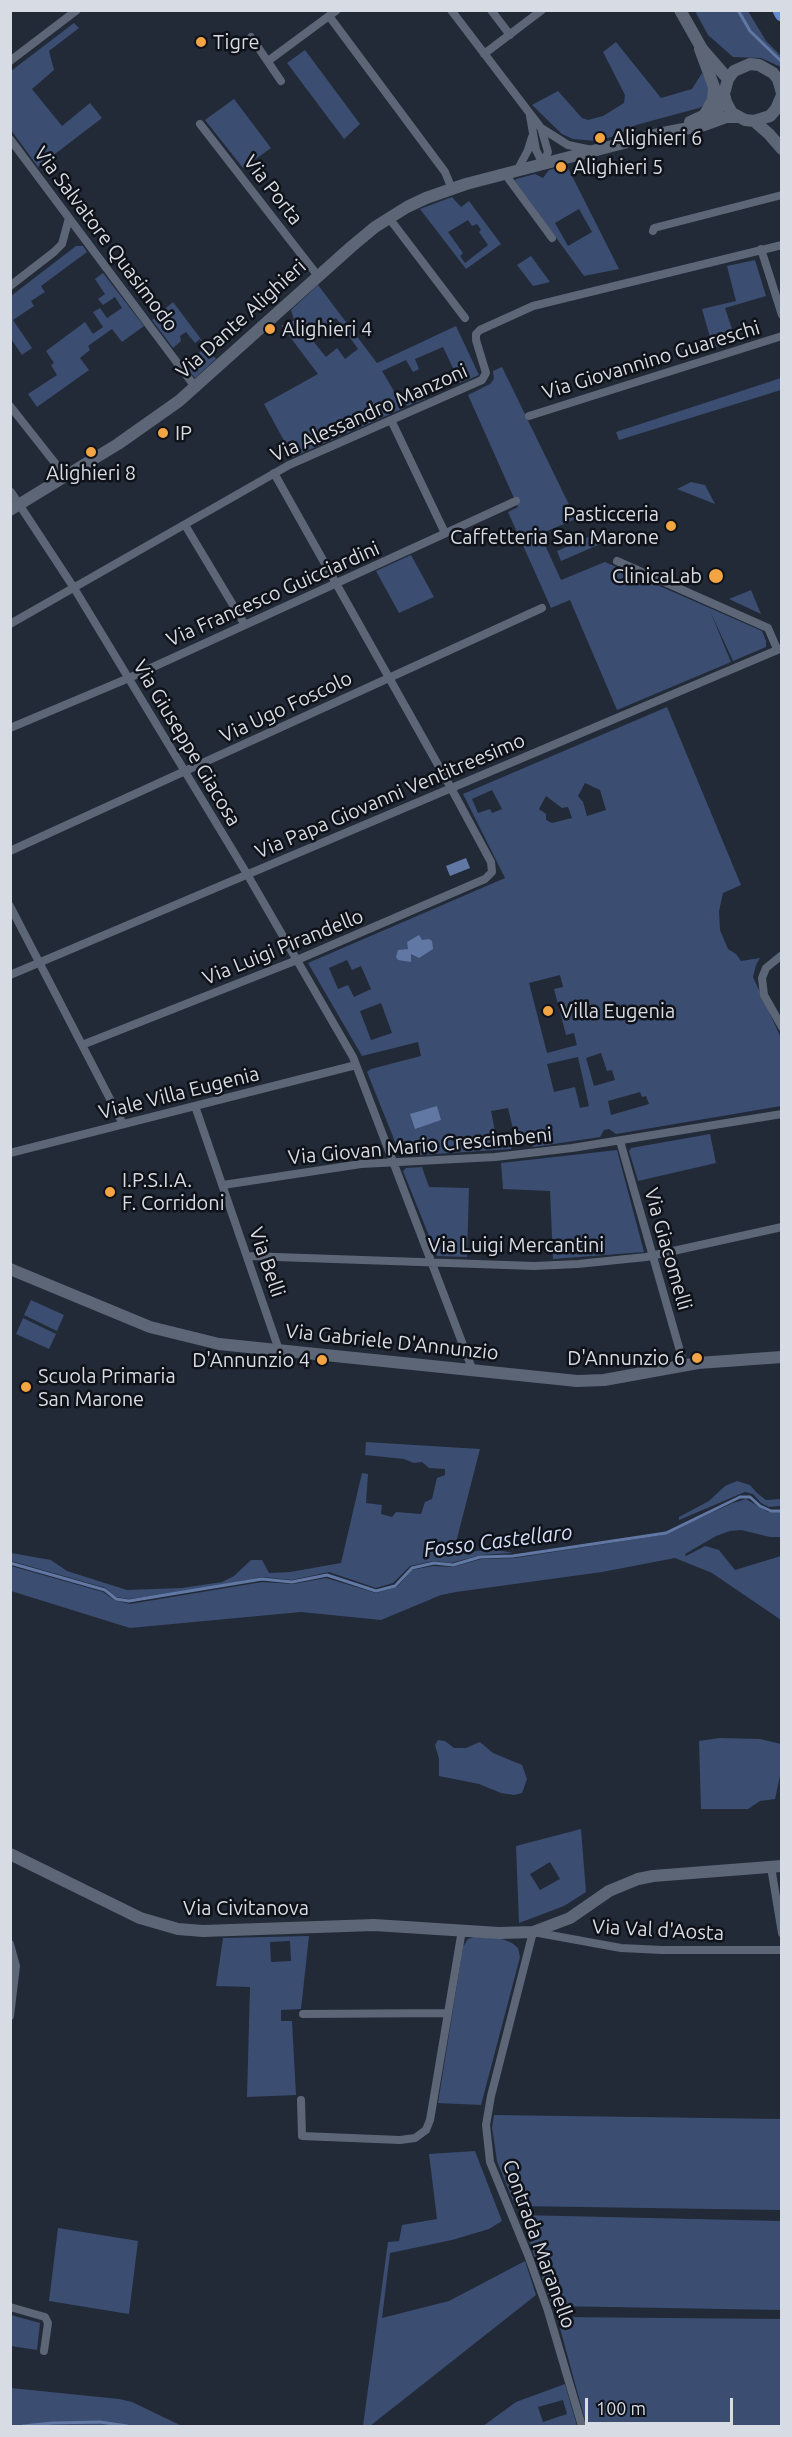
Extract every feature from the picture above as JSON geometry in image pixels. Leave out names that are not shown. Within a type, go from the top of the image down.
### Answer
[{"type":"main road","points":[[680,10],[729,107],[738,117],[754,121],[782,149]]},
{"type":"main road","points":[[698,42],[727,63],[742,66],[759,65],[773,73],[780,81],[782,94],[769,134]]},
{"type":"main road","points":[[698,42],[728,79]]},
{"type":"main road","points":[[719,91],[734,71],[742,66]]},
{"type":"main road","name":"Via Dante Alighieri","points":[[658,134],[702,117],[719,91]]},
{"type":"main road","points":[[754,121],[776,110]]},
{"type":"main road","name":"Via Dante Alighieri","points":[[14,506],[66,477],[144,427],[196,388],[357,241],[389,218],[426,198],[595,150],[704,125],[726,117],[738,117]]},
{"type":"main road","name":"Via Gabriele D'Annunzio","points":[[10,1269],[116,1315],[159,1330],[209,1342],[279,1350],[562,1380],[589,1380],[684,1365],[782,1357]]},
{"type":"main road","name":"Via Civitanova","points":[[10,1854],[109,1905],[140,1918],[178,1929],[224,1930],[374,1925],[499,1933],[533,1932],[570,1918],[609,1891],[638,1879],[776,1867]]},
{"type":"street","points":[[10,61],[77,10]]},
{"type":"street","points":[[268,61],[337,10]]},
{"type":"street","points":[[451,10],[541,128],[568,145],[595,150]]},
{"type":"street","points":[[491,10],[510,34]]},
{"type":"street","points":[[484,54],[542,10]]},
{"type":"street","points":[[329,16],[445,172],[452,189]]},
{"type":"street","points":[[251,37],[281,81]]},
{"type":"street","points":[[530,116],[536,150],[543,164]]},
{"type":"street","name":"Via Porta","points":[[200,124],[318,276]]},
{"type":"street","points":[[541,128],[548,152],[543,164]]},
{"type":"street","points":[[533,134],[528,150],[511,172],[552,238]]},
{"type":"street","name":"Via Salvatore Quasimodo","points":[[10,139],[196,388]]},
{"type":"street","points":[[653,231],[654,228],[782,195]]},
{"type":"street","points":[[10,286],[62,244],[69,218]]},
{"type":"street","points":[[389,218],[465,318]]},
{"type":"street","name":"Via Alessandro Manzoni","points":[[10,624],[274,473],[485,378],[486,370],[476,334],[480,330],[537,304],[782,244]]},
{"type":"street","name":"Via Giovannino Guareschi","points":[[761,249],[782,315]]},
{"type":"street","name":"Via Giovannino Guareschi","points":[[529,416],[782,336]]},
{"type":"street","points":[[10,406],[66,477]]},
{"type":"street","points":[[391,420],[445,533]]},
{"type":"street","points":[[274,473],[451,788]]},
{"type":"street","points":[[11,492],[36,495]]},
{"type":"street","name":"Via Giuseppe Giacosa","points":[[11,492],[14,506],[74,588],[185,771],[247,874],[356,1065],[473,1371]]},
{"type":"street","name":"Via Francesco Guicciardini","points":[[10,728],[129,678],[516,501]]},
{"type":"street","points":[[185,525],[245,625]]},
{"type":"street","points":[[617,561],[768,628],[779,648]]},
{"type":"street","name":"Via Ugo Foscolo","points":[[10,851],[542,608]]},
{"type":"street","name":"Via Papa Giovanni Ventitreesimo","points":[[10,975],[779,648]]},
{"type":"street","name":"Via Luigi Pirandello","points":[[82,1045],[297,960],[485,879],[492,872],[491,862],[451,788]]},
{"type":"street","points":[[10,906],[123,1124]]},
{"type":"street","points":[[782,955],[766,968],[762,978],[764,995],[782,1027]]},
{"type":"street","name":"Viale Villa Eugenia","points":[[10,1153],[356,1065]]},
{"type":"street","name":"Via Belli","points":[[195,1106],[279,1350]]},
{"type":"street","name":"Via Giovan Mario Crescimbeni","points":[[223,1185],[361,1164],[523,1154],[620,1141],[782,1114]]},
{"type":"street","name":"Via Giacomelli","points":[[620,1141],[684,1365]]},
{"type":"street","name":"Via Luigi Mercantini","points":[[248,1256],[558,1265],[652,1256],[782,1227]]},
{"type":"street","points":[[776,1867],[782,1933]]},
{"type":"street","points":[[301,2100],[302,2136],[400,2140],[415,2138],[426,2130],[430,2120],[462,1930]]},
{"type":"street","name":"Via Val d'Aosta","points":[[533,1932],[621,1948],[782,1950]]},
{"type":"street","name":"Contrada Maranello","points":[[533,1932],[491,2096],[486,2125],[490,2162],[528,2254],[544,2300],[582,2427]]},
{"type":"street","points":[[10,1944],[16,1966],[10,2016]]},
{"type":"street","points":[[303,2014],[448,2013]]},
{"type":"street","points":[[10,2307],[45,2317],[48,2323],[44,2351]]},
{"type":"shaded area","points":[[695,11],[748,11],[766,41],[781,56],[781,67],[761,58],[733,57],[708,35]]},
{"type":"shaded area","points":[[74,23],[79,28],[49,51],[54,70],[32,89],[62,126],[90,103],[102,118],[38,167],[11,130],[11,71]]},
{"type":"shaded area","points":[[616,42],[661,98],[692,89],[702,73],[708,84],[708,97],[704,105],[636,125],[615,136],[596,141],[573,139],[562,134],[532,105],[558,91],[582,118],[588,120],[603,116],[624,103],[625,95],[603,52]]},
{"type":"shaded area","points":[[305,50],[360,124],[344,139],[287,63]]},
{"type":"shaded area","points":[[234,99],[271,148],[243,168],[205,120]]},
{"type":"shaded area","points":[[564,166],[568,168],[619,269],[584,276],[515,181],[535,174],[543,178],[549,170]],"holes":[[[579,209],[592,232],[568,246],[555,223]]]},
{"type":"shaded area","points":[[452,197],[461,207],[469,201],[501,244],[466,269],[420,209]],"holes":[[[468,220],[472,226],[477,224],[481,230],[479,232],[488,245],[465,263],[460,256],[463,253],[448,232]]]},
{"type":"shaded area","points":[[76,246],[83,246],[87,252],[41,286],[45,292],[31,301],[34,306],[13,320],[32,348],[22,355],[11,339],[11,296]]},
{"type":"shaded area","points":[[531,256],[550,282],[533,286],[517,265]]},
{"type":"shaded area","points":[[755,260],[766,296],[725,308],[736,341],[713,348],[702,309],[736,301],[727,266]]},
{"type":"shaded area","points":[[103,273],[144,326],[122,342],[112,329],[88,346],[90,350],[80,358],[89,370],[37,407],[28,394],[57,375],[51,365],[54,363],[46,351],[85,322],[93,334],[103,327],[93,312],[100,308],[107,318],[122,308],[115,297],[103,305],[98,299],[105,294],[95,279]]},
{"type":"shaded area","points":[[318,285],[377,363],[456,326],[479,375],[460,383],[443,347],[415,359],[419,369],[413,372],[406,360],[382,371],[404,408],[293,457],[264,404],[318,374],[281,325],[287,326],[294,320],[291,310]],"holes":[[[336,318],[358,349],[345,359],[337,348],[326,357],[309,336],[325,323]]]},
{"type":"shaded area","points":[[173,302],[216,359],[195,378],[188,370],[201,360],[199,353],[205,347],[200,339],[195,343],[186,332],[180,336],[181,341],[173,348],[152,320]]},
{"type":"shaded area","points":[[502,367],[576,519],[540,534],[561,580],[605,562],[762,631],[766,647],[733,661],[710,611],[731,662],[617,710],[570,600],[551,608],[508,512],[518,507],[468,395],[490,384],[494,379],[493,371]]},
{"type":"shaded area","points":[[781,378],[781,390],[619,440],[616,432]]},
{"type":"shaded area","points":[[419,386],[425,399],[407,406],[402,394]]},
{"type":"shaded area","points":[[691,482],[705,485],[715,504],[677,489]]},
{"type":"shaded area","points":[[591,536],[605,542],[561,561],[557,551]]},
{"type":"shaded area","points":[[411,555],[434,597],[399,613],[376,571]]},
{"type":"shaded area","points":[[751,590],[761,614],[729,599]]},
{"type":"shaded area","points":[[667,707],[741,885],[723,893],[719,911],[720,930],[728,949],[741,961],[760,958],[753,977],[781,1038],[781,1106],[616,1134],[609,1129],[604,1130],[600,1137],[533,1147],[529,1141],[516,1142],[511,1149],[406,1156],[400,1154],[367,1072],[421,1056],[418,1042],[362,1056],[308,963],[505,878],[463,794]],"holes":[[[585,783],[600,790],[606,810],[587,816],[583,802],[578,796]],[[492,790],[502,809],[492,813],[490,809],[478,813],[472,799]],[[546,796],[562,808],[568,807],[572,818],[552,823],[546,820],[546,814],[539,809]],[[347,960],[352,970],[361,966],[371,989],[354,997],[348,985],[338,989],[329,968]],[[560,975],[563,987],[554,989],[566,1035],[574,1033],[577,1045],[547,1053],[529,983]],[[381,1003],[392,1033],[371,1040],[360,1011]],[[601,1053],[607,1071],[612,1070],[615,1080],[594,1086],[586,1058]],[[578,1057],[589,1106],[580,1108],[575,1087],[554,1092],[547,1064]],[[640,1092],[642,1097],[646,1096],[649,1104],[611,1115],[608,1101]],[[508,1108],[514,1133],[496,1136],[491,1111]]]},
{"type":"shaded area","points":[[466,858],[470,868],[450,876],[446,866]]},
{"type":"shaded area","points":[[419,935],[422,940],[432,941],[433,949],[419,958],[411,954],[411,962],[398,960],[396,957],[398,950],[408,949],[407,942]]},
{"type":"shaded area","points":[[437,1106],[441,1120],[415,1129],[410,1114]]},
{"type":"shaded area","points":[[710,1134],[716,1163],[638,1181],[629,1151],[631,1148]]},
{"type":"shaded area","points":[[617,1150],[644,1252],[553,1259],[550,1191],[503,1189],[501,1163]]},
{"type":"shaded area","points":[[422,1167],[429,1187],[469,1188],[467,1257],[437,1256],[403,1171],[406,1168]]},
{"type":"shaded area","points":[[31,1300],[64,1315],[57,1331],[24,1315]]},
{"type":"shaded area","points":[[23,1318],[56,1334],[49,1349],[16,1334]]},
{"type":"shaded area","points":[[366,1442],[480,1449],[453,1554],[493,1549],[513,1553],[481,1555],[451,1563],[434,1561],[410,1566],[393,1583],[376,1588],[329,1572],[292,1580],[263,1577],[184,1592],[129,1599],[116,1597],[106,1588],[11,1561],[11,1553],[51,1560],[67,1571],[127,1590],[182,1588],[222,1582],[234,1576],[251,1560],[262,1560],[269,1573],[290,1572],[341,1563],[362,1473],[368,1474],[366,1503],[382,1505],[381,1514],[392,1517],[396,1512],[421,1514],[425,1502],[432,1499],[437,1478],[445,1475],[445,1469],[429,1468],[422,1462],[414,1463],[404,1459],[365,1455]]},
{"type":"shaded area","points":[[737,1481],[750,1485],[766,1500],[781,1499],[781,1506],[769,1507],[761,1503],[753,1494],[745,1492],[679,1520],[679,1517],[709,1501],[725,1486]]},
{"type":"shaded area","points":[[746,1499],[768,1512],[781,1512],[781,1537],[770,1537],[741,1530],[730,1531],[716,1536],[685,1554],[686,1556],[705,1546],[719,1550],[735,1570],[781,1556],[781,1620],[712,1573],[675,1558],[602,1572],[441,1595],[381,1620],[301,1612],[130,1628],[11,1591],[11,1566],[103,1592],[114,1600],[130,1604],[262,1582],[293,1584],[326,1578],[376,1593],[397,1587],[412,1570],[433,1566],[453,1567],[481,1559],[515,1558],[662,1535]]},
{"type":"shaded area","points":[[720,1738],[760,1739],[781,1744],[781,1771],[775,1799],[760,1801],[748,1809],[701,1809],[699,1741]]},
{"type":"shaded area","points":[[438,1740],[445,1741],[454,1748],[466,1748],[480,1742],[493,1753],[522,1765],[527,1779],[522,1793],[514,1795],[501,1793],[479,1784],[439,1776],[439,1759],[435,1745]]},
{"type":"shaded area","points":[[581,1829],[586,1892],[564,1906],[519,1923],[516,1846]],"holes":[[[550,1862],[560,1879],[540,1890],[530,1874]]]},
{"type":"shaded area","points":[[309,1936],[301,2009],[281,2010],[281,2021],[292,2021],[296,2095],[247,2097],[250,1987],[216,1986],[223,1938]],"holes":[[[290,1941],[291,1961],[271,1962],[270,1942]]]},
{"type":"shaded area","points":[[474,1937],[502,1939],[512,1943],[518,1948],[520,1957],[481,2105],[438,2103],[463,1947],[468,1939]]},
{"type":"shaded area","points":[[494,2115],[781,2119],[781,2210],[515,2206],[497,2161],[492,2127]]},
{"type":"shaded area","points":[[475,2151],[502,2221],[489,2229],[452,2240],[390,2253],[382,2318],[449,2301],[525,2261],[536,2295],[370,2426],[363,2426],[388,2242],[399,2241],[402,2225],[437,2219],[429,2154]]},
{"type":"shaded area","points":[[520,2215],[781,2221],[781,2310],[552,2306]]},
{"type":"shaded area","points":[[58,2228],[138,2241],[129,2314],[49,2301]]},
{"type":"shaded area","points":[[11,2315],[40,2323],[37,2350],[11,2346]]},
{"type":"shaded area","points":[[557,2317],[781,2319],[781,2426],[595,2426],[585,2420]]},
{"type":"shaded area","points":[[565,2384],[577,2426],[483,2426],[516,2402]],"holes":[[[563,2400],[567,2414],[543,2422],[538,2407]]]},
{"type":"shaded area","points":[[11,2388],[119,2399],[132,2402],[182,2426],[11,2426]]},
{"type":"waterway","points":[[738,10],[750,31],[782,62]]},
{"type":"waterway","name":"Fosso Castellaro","points":[[10,1563],[105,1590],[116,1599],[129,1601],[262,1579],[292,1582],[327,1575],[376,1591],[395,1586],[412,1568],[434,1563],[453,1565],[480,1557],[513,1556],[666,1533],[740,1497],[750,1497],[760,1506],[771,1511],[782,1511]]},
{"type":"waterway","points":[[23,2426],[100,2422],[127,2426]]},
{"type":"place","name":"Tigre","points":[[201,42]]},
{"type":"place","name":"Alighieri 6","points":[[600,138]]},
{"type":"place","name":"Alighieri 5","points":[[561,167]]},
{"type":"place","name":"Alighieri 4","points":[[270,329]]},
{"type":"place","name":"IP","points":[[163,433]]},
{"type":"place","name":"Alighieri 8","points":[[91,452]]},
{"type":"place","name":"Pasticceria Caffetteria San Marone","points":[[671,526]]},
{"type":"place","name":"ClinicaLab","points":[[716,576]]},
{"type":"place","name":"Villa Eugenia","points":[[548,1011]]},
{"type":"place","name":"I.P.S.I.A. F. Corridoni","points":[[110,1192]]},
{"type":"place","name":"D'Annunzio 6","points":[[697,1358]]},
{"type":"place","name":"D'Annunzio 4","points":[[322,1360]]},
{"type":"place","name":"Scuola Primaria San Marone","points":[[26,1387]]}]
